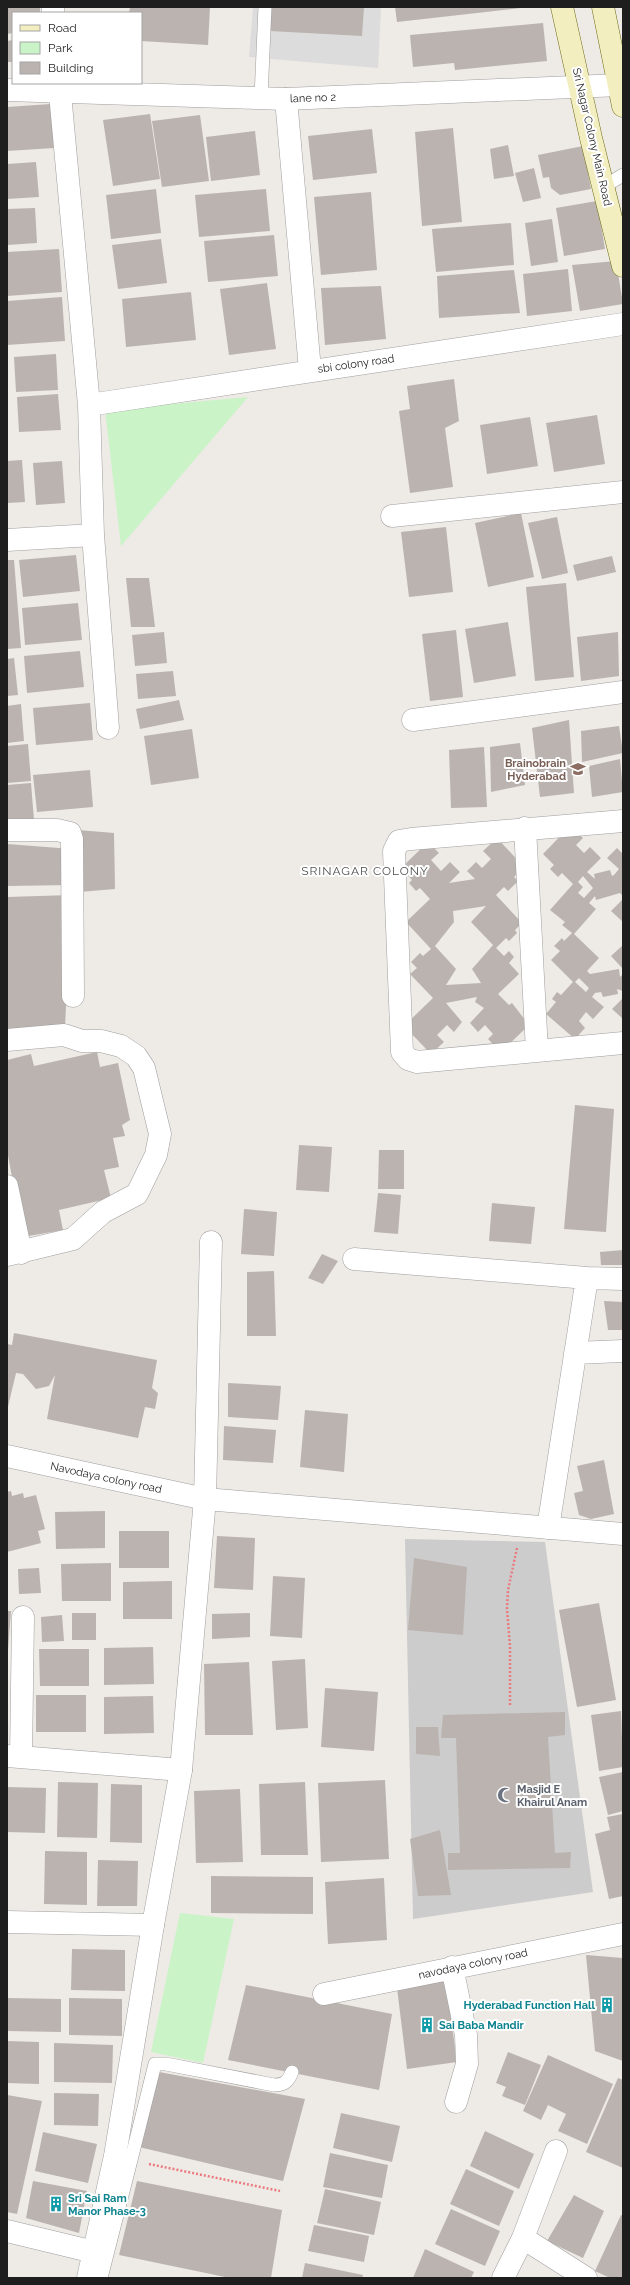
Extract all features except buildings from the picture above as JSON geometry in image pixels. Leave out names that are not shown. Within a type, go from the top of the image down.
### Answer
[{"type":"main road","name":"Sri Nagar Colony Main Road","points":[[562,7],[579,86],[623,266]]},
{"type":"main road","points":[[603,7],[620,85],[623,106]]},
{"type":"street","name":"lane no 2","points":[[7,90],[59,88],[286,99],[620,85]]},
{"type":"street","points":[[59,88],[89,404],[93,535],[108,728]]},
{"type":"street","points":[[286,99],[310,370]]},
{"type":"street","name":"sbi colony road","points":[[89,404],[623,324]]},
{"type":"street","points":[[392,516],[623,492]]},
{"type":"street","points":[[7,540],[93,535]]},
{"type":"street","points":[[413,720],[623,692]]},
{"type":"street","points":[[623,821],[525,828],[399,842],[394,851],[402,1052],[408,1059],[416,1062],[623,1043]]},
{"type":"street","points":[[525,828],[537,1050]]},
{"type":"street","points":[[7,830],[57,830],[70,833],[72,839],[73,996]]},
{"type":"street","points":[[7,1040],[64,1035],[82,1042],[101,1041],[121,1046],[136,1056],[144,1068],[160,1134],[156,1154],[137,1194],[103,1212],[73,1239],[14,1254],[7,1186]]},
{"type":"street","points":[[88,2278],[94,2252],[123,2158],[153,1925],[181,1770],[205,1499],[211,1242]]},
{"type":"street","points":[[354,1259],[587,1278],[623,1278]]},
{"type":"street","points":[[548,1528],[587,1278]]},
{"type":"street","points":[[575,1354],[623,1351]]},
{"type":"street","name":"Navodaya colony road","points":[[7,1456],[205,1499],[623,1534]]},
{"type":"street","points":[[23,1617],[14,1757],[181,1770]]},
{"type":"street","points":[[7,1922],[153,1925]]},
{"type":"street","name":"navodaya colony road","points":[[319,1997],[452,1967],[623,1934]]},
{"type":"street","points":[[452,1967],[466,2035],[467,2064],[456,2102]]},
{"type":"street","points":[[503,2278],[523,2238],[556,2151]]},
{"type":"street","points":[[7,2231],[94,2252]]},
{"type":"street","points":[[523,2238],[586,2278]]},
{"type":"lane","points":[[261,97],[266,7]]},
{"type":"lane","points":[[603,186],[623,175]]},
{"type":"lane","points":[[101,2278],[123,2158],[155,2064],[166,2064],[274,2085],[282,2085],[288,2080],[292,2072]]},
{"type":"path","points":[[510,1706],[508,1590],[522,1526]]},
{"type":"path","points":[[123,2158],[280,2191]]},
{"type":"shaded area","points":[[253,7],[381,7],[378,68],[249,57]]},
{"type":"shaded area","points":[[405,1539],[545,1542],[593,1892],[413,1919]]},
{"type":"green space","points":[[248,397],[121,546],[105,410]]},
{"type":"green space","points":[[180,1913],[234,1919],[203,2063],[151,2052]]},
{"type":"place","name":"Brainobrain Hyderabad","points":[[578,769]]},
{"type":"place","name":"Masjid E Khairul Anam","points":[[505,1795]]},
{"type":"place","name":"Hyderabad Function Hall","points":[[607,2005]]},
{"type":"place","name":"Sai Baba Mandir","points":[[427,2025]]},
{"type":"place","name":"Sri Sai Ram Manor Phase-3","points":[[56,2204]]},
{"type":"district","name":"SRINAGAR COLONY","points":[[365,871]]}]
